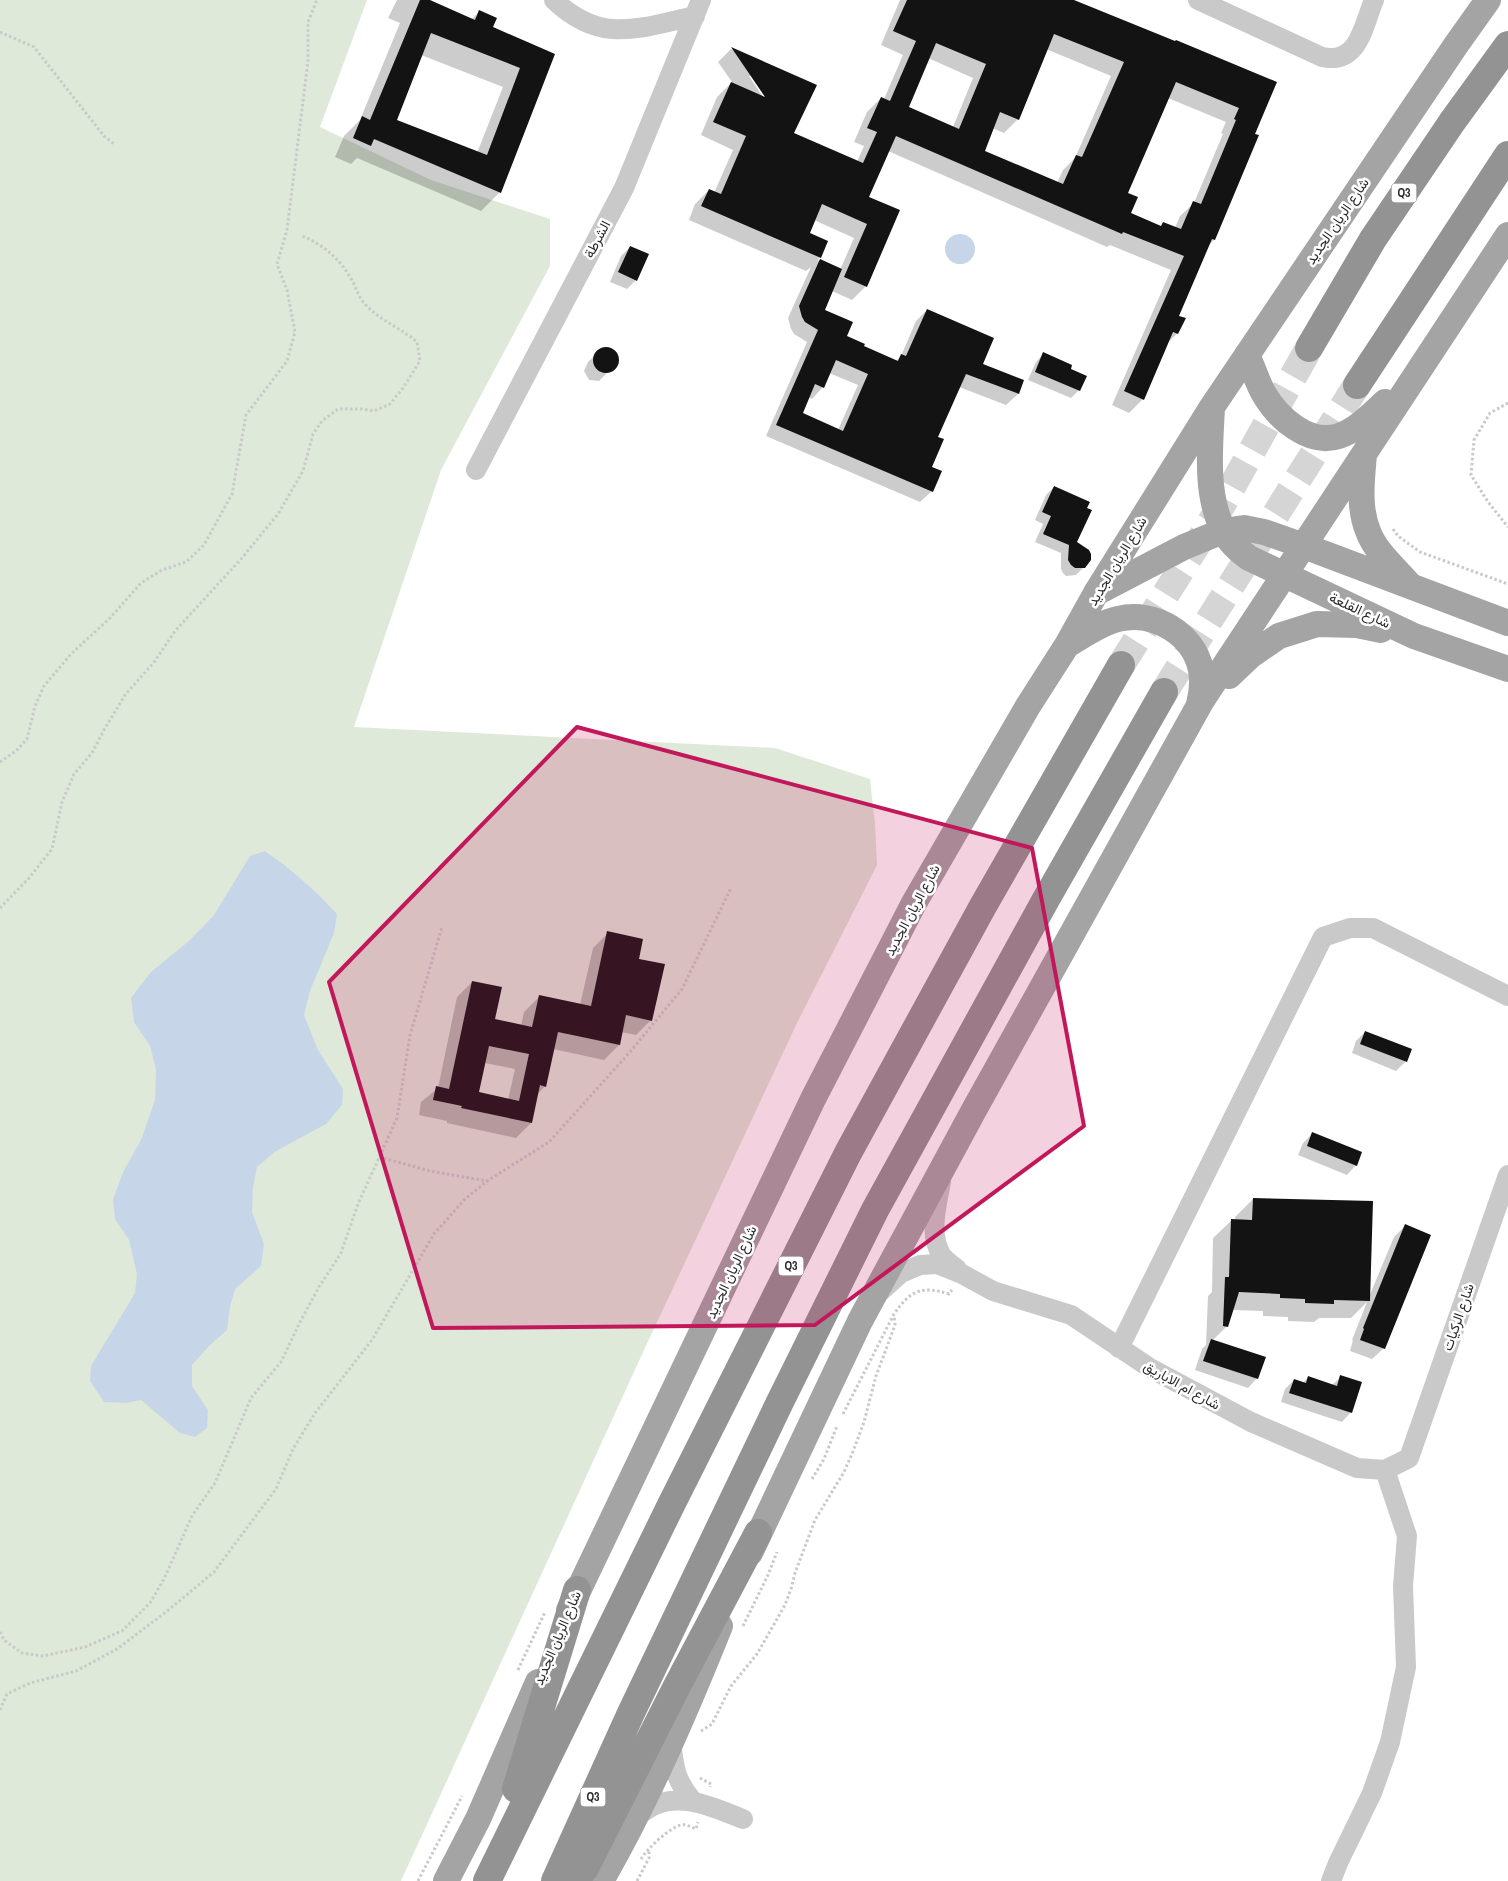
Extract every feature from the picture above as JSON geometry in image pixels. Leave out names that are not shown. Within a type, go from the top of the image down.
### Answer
[{"type":"highway","name":"Q3","points":[[1309,348],[1373,239],[1452,122],[1508,44]]},
{"type":"highway","points":[[1357,385],[1508,155]]},
{"type":"highway","name":"Q3","points":[[486,1881],[675,1496],[848,1153],[984,906],[1121,665]]},
{"type":"highway","name":"Q3","points":[[555,1881],[640,1695],[779,1404],[875,1210],[1045,901],[1164,692]]},
{"type":"highway","points":[[574,1881],[585,1868],[677,1686],[768,1541]]},
{"type":"highway","points":[[486,1881],[578,1590]]},
{"type":"main road","name":"شارع الريان الجديد","points":[[446,1881],[478,1819],[578,1590],[813,1099],[914,903],[1096,593],[1212,408],[1488,0]]},
{"type":"main road","points":[[602,1881],[635,1818],[694,1691],[768,1541],[872,1299],[943,1166],[1199,706],[1508,235]]},
{"type":"main road","points":[[1247,355],[1264,393],[1274,408],[1297,429],[1321,439],[1339,436],[1360,425],[1414,377]]},
{"type":"main road","name":"شارع القلعة","points":[[1212,408],[1211,485],[1223,531],[1238,550],[1249,558],[1414,636],[1508,669]]},
{"type":"main road","points":[[1364,452],[1361,486],[1363,510],[1368,532],[1378,549],[1410,585]]},
{"type":"main road","points":[[1096,593],[1184,547],[1223,531],[1244,528],[1264,532],[1304,546],[1508,623]]},
{"type":"main road","points":[[1067,645],[1098,627],[1118,619],[1140,617],[1161,622],[1179,633],[1193,650],[1201,670],[1202,691],[1199,706]]},
{"type":"main road","points":[[1199,706],[1250,656],[1279,636],[1317,624],[1357,625],[1414,636]]},
{"type":"street","points":[[554,0],[563,9],[586,22],[614,30],[631,30],[698,8]]},
{"type":"street","points":[[1198,0],[1322,57],[1331,59],[1346,56],[1355,48],[1374,0]]},
{"type":"street","name":"الشرطة","points":[[476,470],[624,188],[698,8]]},
{"type":"street","points":[[1119,1348],[1323,937],[1350,928],[1373,928],[1508,996]]},
{"type":"street","name":"شارع ام الاباريق","points":[[943,1166],[936,1207],[934,1235],[942,1255],[962,1274]]},
{"type":"street","name":"شارع الركيات","points":[[1385,1470],[1409,1458],[1508,1175]]},
{"type":"street","name":"شارع ام الاباريق","points":[[872,1299],[901,1273],[920,1265],[937,1264],[962,1274],[993,1291],[1071,1316],[1150,1368],[1252,1422],[1357,1468],[1385,1470]]},
{"type":"street","points":[[1331,1881],[1338,1862],[1372,1793],[1390,1742],[1406,1667],[1403,1586],[1406,1536],[1385,1470]]},
{"type":"street","points":[[671,1742],[674,1772],[682,1788],[692,1800]]},
{"type":"street","points":[[635,1818],[652,1806],[665,1802],[692,1800],[742,1819]]},
{"type":"path","points":[[0,762],[16,751],[27,739],[35,706],[44,686],[141,583],[162,570],[186,562],[204,545],[232,494],[246,415],[287,361],[295,332],[287,290],[277,264],[287,230],[301,125],[308,61],[308,22],[317,0]]},
{"type":"path","points":[[0,32],[34,47],[104,136],[115,145]]},
{"type":"path","points":[[0,908],[29,878],[52,850],[62,802],[74,774],[92,753],[125,695],[155,661],[174,631],[241,559],[278,514],[303,471],[312,434],[322,421],[338,409],[374,411],[390,404],[403,388],[420,361],[418,342],[407,333],[383,320],[363,303],[350,277],[332,254],[313,240],[302,236]]},
{"type":"path","points":[[1508,403],[1490,413],[1474,440],[1471,475],[1488,502],[1508,527]]},
{"type":"path","points":[[1390,523],[1398,536],[1420,552],[1508,584]]},
{"type":"path","points":[[0,1710],[7,1694],[30,1683],[76,1672],[117,1649],[214,1572],[276,1488],[292,1449],[315,1413],[372,1340],[434,1234],[466,1199],[487,1181],[549,1142],[630,1052],[682,989],[731,888]]},
{"type":"path","points":[[0,1632],[4,1640],[22,1653],[42,1656],[85,1648],[122,1631],[150,1603],[164,1579],[192,1516],[215,1483],[251,1398],[282,1362],[315,1294],[341,1253],[358,1204],[397,1118],[410,1035],[442,927]]},
{"type":"path","points":[[379,1157],[430,1171],[487,1181]]},
{"type":"path","points":[[842,1415],[894,1314],[903,1301],[918,1291],[928,1290],[949,1294],[962,1274]]},
{"type":"path","points":[[704,1722],[700,1732],[712,1724],[731,1686],[757,1654],[785,1604],[815,1520],[844,1472],[852,1454],[864,1422],[876,1376],[895,1324],[894,1314]]},
{"type":"path","points":[[809,1484],[824,1458],[838,1424]]},
{"type":"path","points":[[741,1631],[768,1575],[768,1541]]},
{"type":"path","points":[[637,1881],[649,1858],[649,1848]]},
{"type":"highlighted area","points":[[577,727],[1032,848],[1084,1126],[815,1325],[433,1328],[329,982]]},
{"type":"green space","points":[[0,0],[367,0],[320,127],[431,180],[550,219],[550,266],[441,470],[354,727],[775,748],[870,779],[877,865],[797,1023],[644,1350],[401,1881],[0,1881]]},
{"type":"water","points":[[960,234],[970,239],[975,249],[970,259],[960,264],[950,259],[945,249],[950,239]]},
{"type":"water","points":[[265,851],[302,880],[337,914],[334,933],[310,991],[304,1015],[318,1050],[343,1089],[342,1105],[326,1124],[276,1151],[257,1167],[253,1187],[252,1212],[264,1244],[261,1266],[235,1289],[227,1330],[192,1365],[192,1386],[208,1410],[207,1428],[195,1437],[180,1433],[141,1400],[126,1403],[104,1402],[90,1381],[91,1366],[135,1293],[137,1274],[129,1240],[115,1219],[113,1199],[124,1170],[141,1140],[155,1100],[156,1069],[150,1046],[134,1022],[131,998],[151,972],[189,941],[214,915],[250,856]]},
{"type":"building","points":[[420,0],[430,0],[475,20],[479,10],[497,18],[493,27],[555,54],[501,193],[374,139],[371,146],[353,138],[362,116],[370,120]],"holes":[[[431,33],[520,68],[487,155],[397,120]]]},
{"type":"building","points":[[907,0],[1074,0],[1277,82],[1255,134],[1259,135],[1215,240],[1212,239],[1179,316],[1186,318],[1178,334],[1173,332],[1144,400],[1124,391],[1184,256],[1123,232],[1122,234],[896,136],[869,197],[900,210],[867,287],[844,277],[867,224],[822,204],[810,233],[828,241],[821,258],[701,206],[709,189],[721,194],[746,136],[713,122],[731,82],[765,97],[731,47],[817,85],[794,133],[863,163],[877,132],[867,128],[881,97],[890,101],[916,41],[893,31]],"holes":[[[1054,34],[1124,62],[1082,157],[1076,155],[1063,184],[985,151],[1000,112],[1019,120]],[[936,43],[986,64],[959,129],[909,107]],[[1176,82],[1239,108],[1234,119],[1236,120],[1201,204],[1193,201],[1181,229],[1163,222],[1161,226],[1131,213],[1138,197],[1128,193]]]},
{"type":"building","points":[[630,246],[649,254],[637,281],[618,272]]},
{"type":"building","points":[[820,259],[842,269],[825,310],[853,322],[847,336],[898,361],[901,354],[906,356],[927,309],[994,338],[983,364],[1024,380],[1019,394],[966,374],[938,437],[944,439],[932,467],[942,471],[933,492],[776,425],[818,330],[805,322],[799,306]],"holes":[[[836,360],[868,374],[843,431],[803,413],[815,384],[824,388]]]},
{"type":"building","points":[[606,347],[615,351],[619,360],[615,369],[606,373],[597,369],[593,360],[597,351]]},
{"type":"building","points":[[1043,352],[1072,365],[1071,369],[1087,376],[1080,391],[1035,372]]},
{"type":"building","points":[[1054,486],[1090,502],[1087,508],[1092,510],[1077,542],[1089,550],[1091,554],[1091,560],[1085,568],[1075,568],[1071,565],[1068,560],[1069,545],[1043,534],[1051,516],[1042,512]]},
{"type":"building","points":[[607,931],[643,939],[639,959],[665,964],[652,1021],[626,1015],[620,1045],[558,1032],[546,1087],[540,1085],[532,1123],[433,1100],[436,1086],[449,1089],[472,981],[502,987],[495,1019],[532,1027],[539,995],[591,1006]],"holes":[[[489,1046],[529,1054],[519,1101],[479,1092]]]},
{"type":"building","points":[[1365,1031],[1412,1049],[1407,1062],[1360,1044]]},
{"type":"building","points":[[1312,1132],[1362,1152],[1357,1166],[1307,1146]]},
{"type":"building","points":[[1253,1198],[1373,1201],[1370,1301],[1334,1300],[1334,1304],[1305,1303],[1305,1299],[1280,1298],[1280,1294],[1239,1292],[1228,1327],[1223,1326],[1225,1277],[1229,1277],[1231,1219],[1252,1220]]},
{"type":"building","points":[[1405,1224],[1431,1235],[1385,1349],[1360,1340],[1363,1328]]},
{"type":"building","points":[[1211,1339],[1266,1357],[1258,1379],[1203,1361]]},
{"type":"building","points":[[1340,1375],[1362,1382],[1352,1413],[1289,1393],[1294,1379],[1306,1383],[1308,1376],[1337,1386]]},
{"type":"tunnel","points":[[1121,665],[1223,503],[1309,348]]},
{"type":"tunnel","points":[[1164,692],[1357,385]]}]
